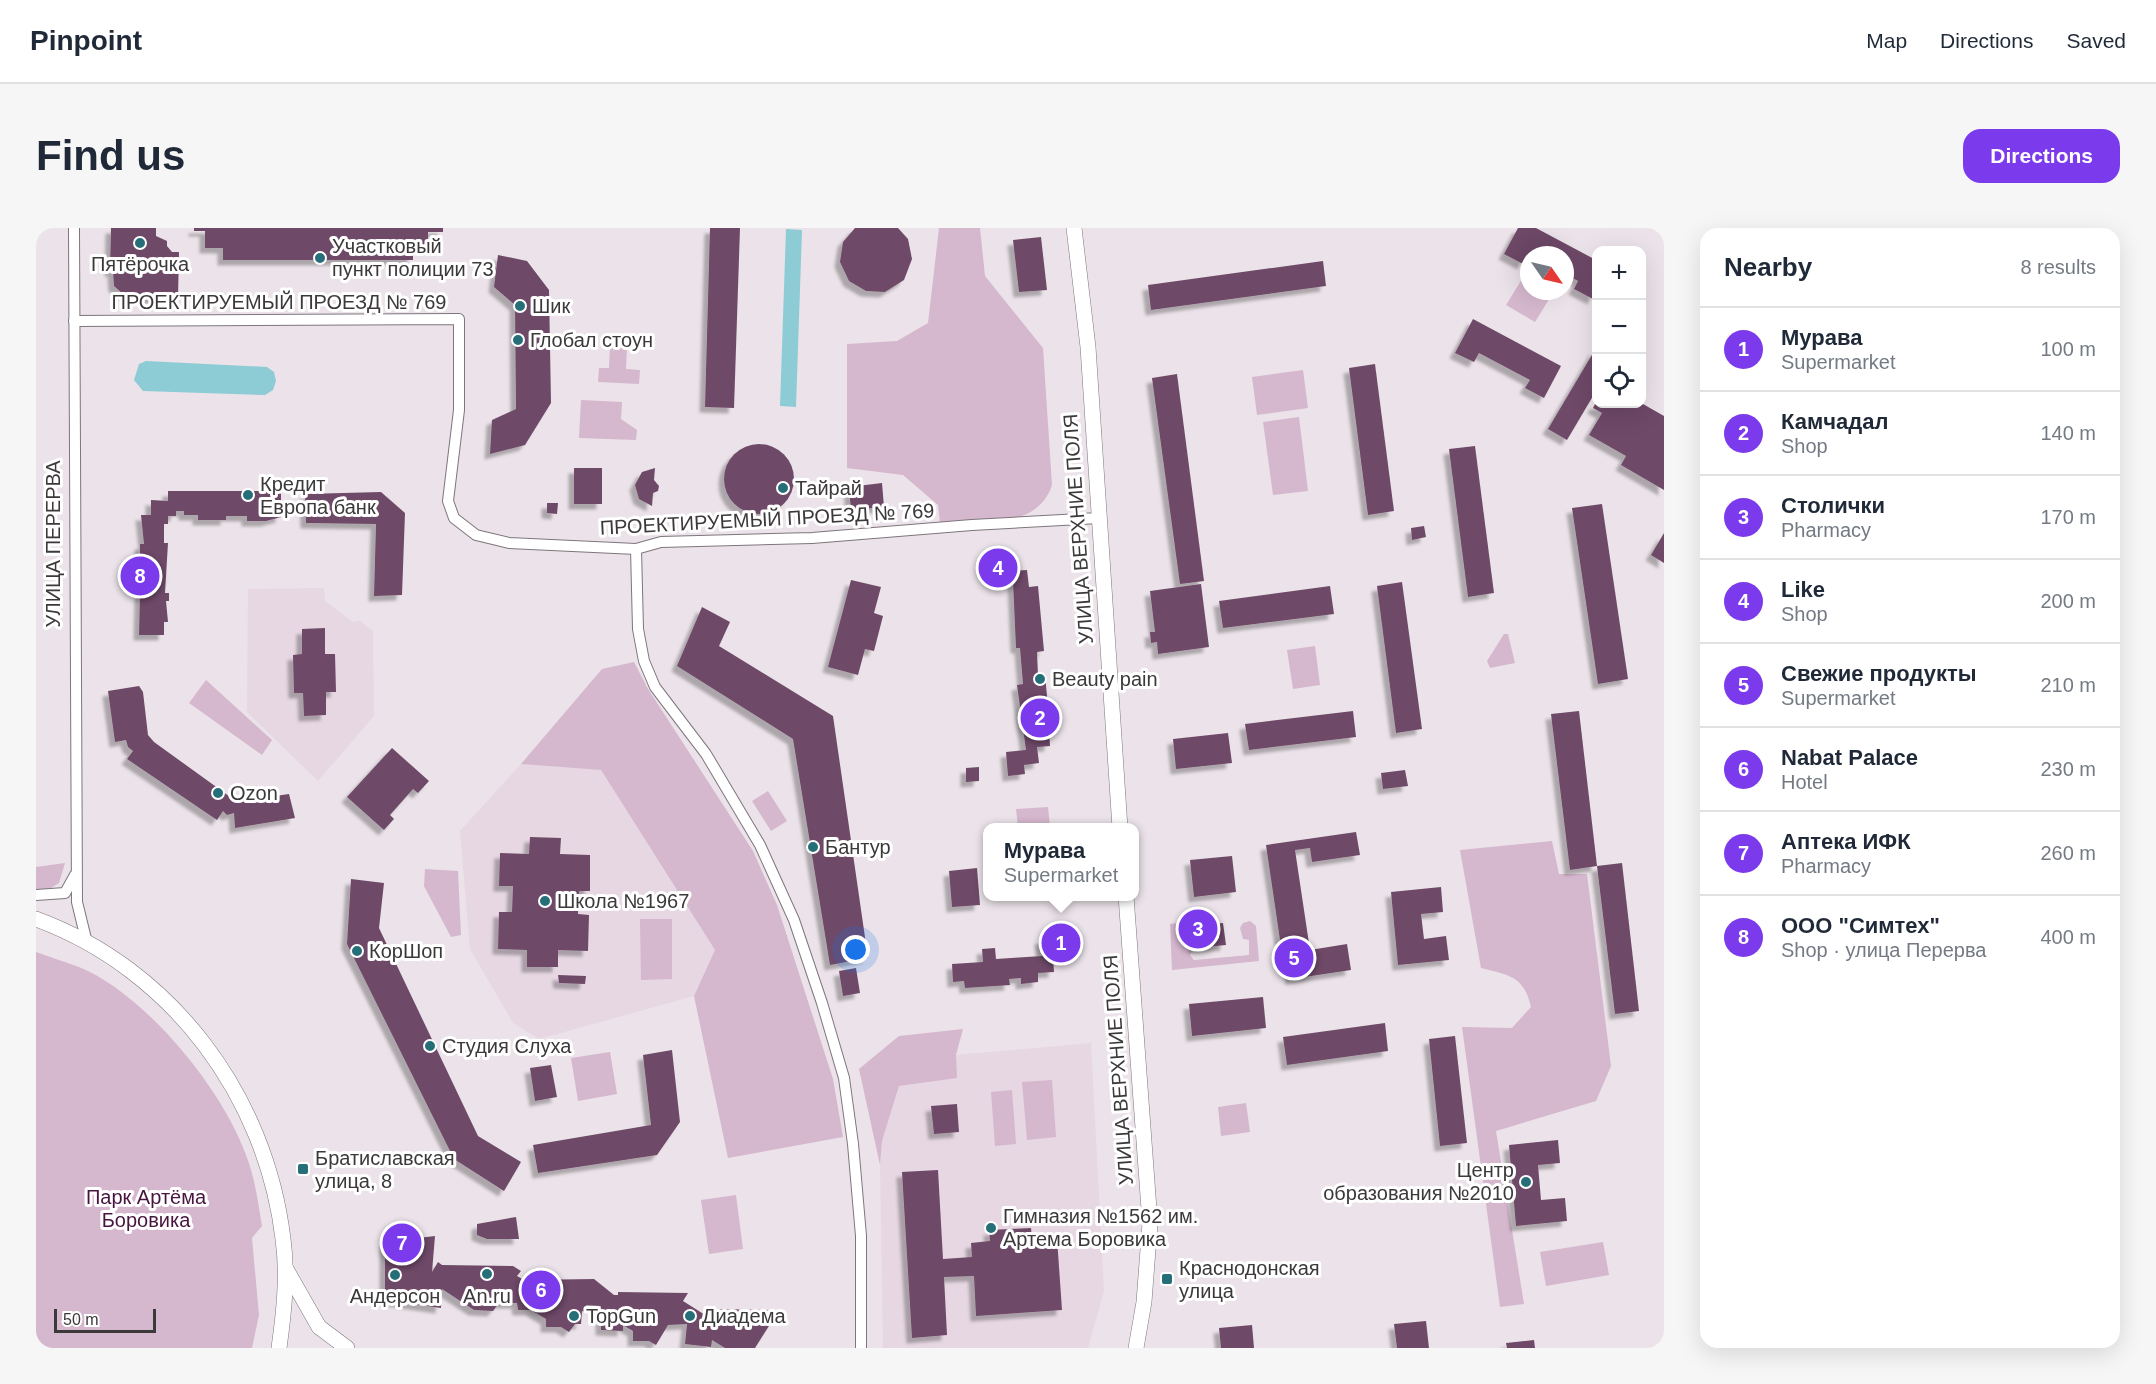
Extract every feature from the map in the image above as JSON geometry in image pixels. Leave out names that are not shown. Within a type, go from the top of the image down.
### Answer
[{"type":"main road","name":"УЛИЦА ВЕРХНИЕ ПОЛЯ","points":[[1074,228],[1088,347],[1120,823]]},
{"type":"main road","name":"УЛИЦА ВЕРХНИЕ ПОЛЯ","points":[[1126,901],[1150,1223],[1144,1302],[1136,1348]]},
{"type":"main road","points":[[36,908],[121,963],[156,991],[183,1017],[216,1058],[234,1086],[249,1116],[272,1178],[279,1209],[285,1268],[279,1348]]},
{"type":"main road","points":[[36,919],[72,934],[121,963]]},
{"type":"main road","points":[[285,1268],[319,1327],[347,1348]]},
{"type":"street","name":"УЛИЦА ПЕРЕРВА","points":[[74,228],[74,703],[77,902],[86,939]]},
{"type":"street","name":"ПРОЕКТИРУЕМЫЙ ПРОЕЗД № 769","points":[[74,321],[459,319],[459,410],[448,501],[454,518],[476,535],[509,543],[636,549],[660,542],[812,538],[972,525],[1099,518]]},
{"type":"street","points":[[636,549],[638,629],[644,661],[655,687],[706,754],[760,845],[795,920],[844,1078],[853,1144],[861,1236],[861,1348]]},
{"type":"street","name":"УЛИЦА ПЕРЕРВА","points":[[36,896],[65,893],[72,885],[78,860]]},
{"type":"shaded area","points":[[324,588],[325,601],[353,622],[360,621],[373,631],[374,716],[318,781],[247,712],[248,589]]},
{"type":"shaded area","points":[[521,764],[601,770],[715,950],[694,996],[539,1039],[513,1023],[470,949],[460,831]]},
{"type":"shaded area","name":"Гимназия №1562 им. Артема Боровика","points":[[1091,1043],[1104,1291],[1088,1348],[883,1348],[880,1165],[882,1141],[899,1086],[956,1078],[956,1055]]},
{"type":"green space","points":[[939,228],[980,228],[985,276],[1043,348],[1052,485],[1044,500],[1034,510],[1005,521],[940,523],[938,505],[903,475],[847,468],[847,344],[897,341],[928,323]]},
{"type":"green space","points":[[1520,282],[1520,300],[1549,300],[1535,322],[1506,305]]},
{"type":"green space","points":[[610,346],[627,347],[626,369],[640,370],[639,384],[598,382],[599,368],[609,368]]},
{"type":"green space","points":[[1303,370],[1308,408],[1257,415],[1252,377]]},
{"type":"green space","points":[[581,400],[622,402],[621,419],[637,430],[636,440],[579,438]]},
{"type":"green space","points":[[1299,417],[1308,491],[1273,495],[1263,422]]},
{"type":"green space","points":[[1504,634],[1508,634],[1515,663],[1490,668],[1487,661]]},
{"type":"green space","points":[[1315,646],[1320,685],[1293,689],[1287,650]]},
{"type":"green space","points":[[634,662],[648,689],[753,851],[777,905],[833,1079],[843,1137],[728,1158],[694,996],[715,950],[601,770],[521,764],[602,669]]},
{"type":"green space","points":[[206,680],[272,740],[262,755],[189,703]]},
{"type":"green space","points":[[768,791],[787,821],[771,831],[752,801]]},
{"type":"green space","points":[[1048,807],[1050,823],[1018,823],[1016,809]]},
{"type":"green space","points":[[1552,841],[1559,874],[1587,874],[1611,1066],[1596,1101],[1496,1131],[1524,1304],[1500,1307],[1462,1027],[1512,1028],[1531,1007],[1524,989],[1514,978],[1481,968],[1460,850]]},
{"type":"green space","points":[[65,863],[59,883],[43,893],[36,893],[36,867]]},
{"type":"green space","points":[[425,869],[458,871],[461,935],[451,937],[424,886]]},
{"type":"green space","points":[[640,919],[672,919],[672,979],[641,980]]},
{"type":"green space","points":[[1250,921],[1256,926],[1259,961],[1172,970],[1170,924],[1186,922],[1191,929],[1193,938],[1190,955],[1194,960],[1249,955],[1249,940],[1243,939],[1240,928],[1243,923]]},
{"type":"green space","name":"Парк Артёма Боровика","points":[[36,952],[79,967],[104,980],[130,998],[155,1021],[200,1073],[235,1129],[252,1172],[262,1226],[252,1238],[259,1315],[252,1348],[36,1348]]},
{"type":"green space","points":[[963,1029],[956,1055],[957,1078],[899,1086],[882,1141],[880,1165],[859,1069],[899,1036]]},
{"type":"green space","points":[[610,1052],[617,1094],[578,1101],[571,1058]]},
{"type":"green space","points":[[1052,1080],[1056,1137],[1027,1140],[1022,1082]]},
{"type":"green space","points":[[1012,1090],[1016,1144],[995,1146],[991,1092]]},
{"type":"green space","points":[[1246,1103],[1250,1132],[1221,1136],[1218,1107]]},
{"type":"green space","points":[[736,1195],[743,1249],[709,1254],[701,1200]]},
{"type":"green space","points":[[1603,1242],[1609,1275],[1546,1286],[1540,1252]]},
{"type":"water","points":[[786,229],[802,230],[796,407],[780,406]]},
{"type":"water","points":[[146,361],[267,367],[274,372],[276,381],[273,390],[265,395],[143,391],[134,380],[139,364]]},
{"type":"building","points":[[111,228],[156,228],[156,236],[167,241],[167,246],[172,252],[179,252],[178,298],[144,298],[144,294],[123,294],[114,286],[113,271],[110,271]]},
{"type":"building","points":[[194,228],[443,228],[443,232],[428,232],[428,248],[413,248],[413,260],[223,260],[223,248],[205,248],[205,231],[194,231]]},
{"type":"building","points":[[710,228],[740,228],[734,408],[705,407]]},
{"type":"building","points":[[855,228],[898,228],[908,239],[912,259],[904,280],[885,292],[866,291],[849,281],[840,262],[843,242]]},
{"type":"building","points":[[1518,228],[1536,228],[1570,246],[1520,246],[1520,262],[1504,254]]},
{"type":"building","points":[[1041,237],[1047,290],[1019,292],[1013,240]]},
{"type":"building","points":[[1574,248],[1592,258],[1592,298],[1574,289],[1578,281],[1574,279]]},
{"type":"building","points":[[498,255],[527,261],[549,290],[551,403],[525,445],[490,454],[492,420],[516,409],[515,305],[494,287]]},
{"type":"building","points":[[1323,261],[1326,286],[1151,310],[1148,285]]},
{"type":"building","points":[[1473,319],[1561,366],[1544,398],[1525,388],[1530,380],[1479,353],[1474,362],[1455,353]]},
{"type":"building","points":[[1592,355],[1592,398],[1567,440],[1548,429]]},
{"type":"building","points":[[1375,364],[1394,511],[1368,515],[1349,368]]},
{"type":"building","points":[[1177,374],[1204,581],[1180,584],[1152,378]]},
{"type":"building","points":[[1646,406],[1664,416],[1664,490],[1621,465],[1626,456],[1589,435],[1602,413],[1593,408],[1646,408]]},
{"type":"building","points":[[752,444],[766,444],[779,450],[788,459],[794,472],[792,492],[784,504],[766,514],[752,514],[739,508],[730,499],[724,486],[724,472],[730,459],[739,450]]},
{"type":"building","points":[[1475,446],[1494,593],[1468,597],[1449,449]]},
{"type":"building","points":[[574,468],[602,468],[602,504],[574,504]]},
{"type":"building","points":[[655,468],[654,480],[659,486],[658,491],[653,493],[652,506],[639,499],[635,485],[642,472]]},
{"type":"building","points":[[882,483],[884,507],[851,510],[849,487]]},
{"type":"building","points":[[168,491],[281,491],[281,517],[266,521],[247,521],[247,516],[226,516],[226,520],[198,520],[198,515],[184,515],[184,511],[176,511],[176,516],[168,516],[168,524],[164,524],[164,543],[168,543],[165,593],[169,593],[169,601],[166,601],[168,622],[164,622],[164,635],[139,635],[140,593],[142,593],[140,544],[144,544],[141,515],[151,515],[151,500],[168,501]]},
{"type":"building","points":[[381,492],[405,513],[402,595],[374,596],[376,524],[306,523],[305,494]]},
{"type":"building","points":[[547,503],[558,503],[557,514],[547,513]]},
{"type":"building","points":[[1602,504],[1628,679],[1598,684],[1572,508]]},
{"type":"building","points":[[1424,526],[1426,537],[1412,540],[1411,528]]},
{"type":"building","points":[[1664,533],[1664,563],[1651,555]]},
{"type":"building","points":[[1010,560],[1011,571],[1027,570],[1029,587],[1038,586],[1044,651],[1037,652],[1038,675],[1045,674],[1049,718],[1040,719],[1041,730],[1049,729],[1050,746],[1037,747],[1039,763],[1024,765],[1025,774],[1008,776],[1006,752],[1026,750],[1017,685],[1023,684],[1020,648],[1016,648],[1013,581],[993,582],[992,562]]},
{"type":"building","points":[[851,580],[881,587],[874,613],[883,616],[874,651],[865,649],[858,675],[828,667]]},
{"type":"building","points":[[1402,582],[1422,729],[1396,733],[1377,586]]},
{"type":"building","points":[[1201,584],[1209,647],[1158,654],[1157,642],[1151,643],[1150,632],[1155,632],[1150,591]]},
{"type":"building","points":[[1330,586],[1334,614],[1223,628],[1219,601]]},
{"type":"building","points":[[702,607],[730,622],[719,646],[833,716],[868,958],[830,965],[793,739],[677,666]]},
{"type":"building","points":[[325,628],[325,654],[335,654],[336,692],[326,692],[326,715],[304,716],[303,693],[294,693],[293,655],[302,654],[302,629]]},
{"type":"building","points":[[139,686],[143,692],[148,735],[154,742],[233,799],[241,801],[289,794],[295,818],[235,828],[234,813],[227,815],[223,811],[217,820],[127,759],[133,751],[128,747],[126,740],[115,742],[108,691]]},
{"type":"building","points":[[1353,711],[1356,737],[1249,750],[1245,724]]},
{"type":"building","points":[[1579,711],[1597,866],[1570,870],[1551,714]]},
{"type":"building","points":[[1228,733],[1232,763],[1176,769],[1173,739]]},
{"type":"building","points":[[392,748],[429,781],[418,793],[413,789],[390,815],[394,819],[384,830],[347,797]]},
{"type":"building","points":[[979,767],[979,781],[966,782],[966,768]]},
{"type":"building","points":[[1405,770],[1408,786],[1383,789],[1381,773]]},
{"type":"building","points":[[1356,832],[1360,855],[1312,862],[1310,848],[1295,850],[1310,950],[1347,944],[1351,970],[1291,979],[1287,952],[1300,950],[1298,938],[1280,940],[1266,845]]},
{"type":"building","name":"Школа №1967","points":[[530,837],[561,838],[560,854],[590,855],[590,891],[579,891],[578,914],[589,915],[588,951],[558,950],[558,967],[527,967],[527,950],[498,949],[499,912],[512,912],[513,886],[499,886],[500,853],[529,854]]},
{"type":"building","points":[[1232,856],[1236,892],[1194,897],[1190,860]]},
{"type":"building","points":[[1622,863],[1639,1011],[1615,1014],[1597,866]]},
{"type":"building","points":[[977,868],[980,905],[952,907],[949,871]]},
{"type":"building","points":[[351,879],[384,883],[379,928],[478,1136],[521,1162],[504,1191],[454,1159],[347,944]]},
{"type":"building","points":[[1441,887],[1443,912],[1421,914],[1424,939],[1446,936],[1449,960],[1398,965],[1391,892]]},
{"type":"building","points":[[1223,923],[1226,945],[1195,948],[1193,926]]},
{"type":"building","points":[[1062,937],[1063,956],[1053,957],[1054,972],[1038,973],[1038,982],[1021,984],[1021,978],[1009,979],[1010,985],[965,988],[964,981],[953,982],[952,964],[983,962],[982,949],[995,948],[996,959],[1042,956],[1040,939]]},
{"type":"building","points":[[856,968],[860,993],[843,996],[839,971]]},
{"type":"building","points":[[558,975],[586,976],[585,984],[559,983]]},
{"type":"building","points":[[1263,997],[1266,1028],[1192,1036],[1189,1004]]},
{"type":"building","points":[[1385,1023],[1388,1051],[1287,1065],[1283,1037]]},
{"type":"building","points":[[1455,1036],[1467,1143],[1440,1146],[1429,1039]]},
{"type":"building","points":[[672,1050],[680,1122],[657,1155],[538,1173],[533,1145],[651,1125],[643,1055]]},
{"type":"building","points":[[551,1065],[557,1097],[535,1101],[530,1068]]},
{"type":"building","points":[[957,1104],[959,1132],[934,1134],[931,1106]]},
{"type":"building","name":"Центр образования №2010","points":[[1558,1140],[1560,1163],[1538,1165],[1541,1200],[1565,1198],[1567,1221],[1516,1226],[1509,1145]]},
{"type":"building","points":[[938,1170],[943,1259],[972,1257],[971,1243],[990,1241],[989,1230],[1031,1228],[1032,1240],[1057,1238],[1062,1310],[976,1316],[974,1276],[944,1277],[947,1335],[912,1338],[902,1172]]},
{"type":"building","points":[[516,1217],[519,1239],[487,1239],[477,1235],[477,1224]]},
{"type":"building","points":[[435,1236],[432,1272],[438,1262],[442,1265],[513,1266],[521,1271],[517,1276],[524,1280],[594,1279],[614,1295],[618,1295],[618,1292],[688,1293],[683,1301],[702,1313],[709,1314],[709,1309],[779,1310],[755,1348],[725,1348],[712,1340],[711,1347],[685,1344],[687,1324],[668,1325],[656,1345],[649,1341],[633,1341],[633,1331],[623,1325],[623,1331],[601,1330],[601,1306],[586,1305],[586,1312],[582,1311],[581,1324],[575,1324],[569,1332],[561,1327],[546,1327],[546,1319],[531,1310],[518,1310],[517,1303],[499,1303],[493,1311],[474,1310],[442,1289],[441,1308],[385,1300],[385,1242]]},
{"type":"building","points":[[1426,1321],[1429,1348],[1397,1348],[1394,1324]]},
{"type":"building","points":[[1252,1325],[1254,1348],[1221,1348],[1219,1328]]},
{"type":"building","points":[[1534,1340],[1535,1348],[1507,1348],[1506,1343]]},
{"type":"place","name":"Пятёрочка","points":[[140,243]]},
{"type":"place","name":"Участковый пункт полиции 73","points":[[320,258]]},
{"type":"place","name":"Шик","points":[[520,306]]},
{"type":"place","name":"Глобал стоун","points":[[518,340]]},
{"type":"place","name":"Тайрай","points":[[783,488]]},
{"type":"place","name":"Кредит Европа банк","points":[[248,495]]},
{"type":"place","name":"Like","points":[[998,568]]},
{"type":"place","name":"ООО \"Симтех\"","points":[[140,576]]},
{"type":"place","name":"Beauty pain","points":[[1040,679]]},
{"type":"place","name":"Камчадал","points":[[1040,718]]},
{"type":"place","name":"Ozon","points":[[218,793]]},
{"type":"place","name":"Бантур","points":[[813,847]]},
{"type":"place","name":"Школа №1967","points":[[545,901]]},
{"type":"place","name":"Столички","points":[[1198,929]]},
{"type":"place","name":"Мурава","points":[[1061,943]]},
{"type":"place","name":"КорШоп","points":[[357,951]]},
{"type":"place","name":"Свежие продукты","points":[[1294,958]]},
{"type":"place","name":"Студия Слуха","points":[[430,1046]]},
{"type":"place","name":"Братиславская улица, 8","points":[[303,1169]]},
{"type":"place","name":"Центр образования №2010","points":[[1526,1182]]},
{"type":"place","name":"Гимназия №1562 им. Артема Боровика","points":[[991,1228]]},
{"type":"place","name":"Аптека ИФК","points":[[402,1243]]},
{"type":"place","name":"An.ru","points":[[487,1274]]},
{"type":"place","name":"Андерсон","points":[[395,1275]]},
{"type":"place","name":"Краснодонская улица","points":[[1167,1279]]},
{"type":"place","name":"Nabat Palace","points":[[541,1290]]},
{"type":"place","name":"TopGun","points":[[574,1316]]},
{"type":"place","name":"Диадема","points":[[690,1316]]}]
